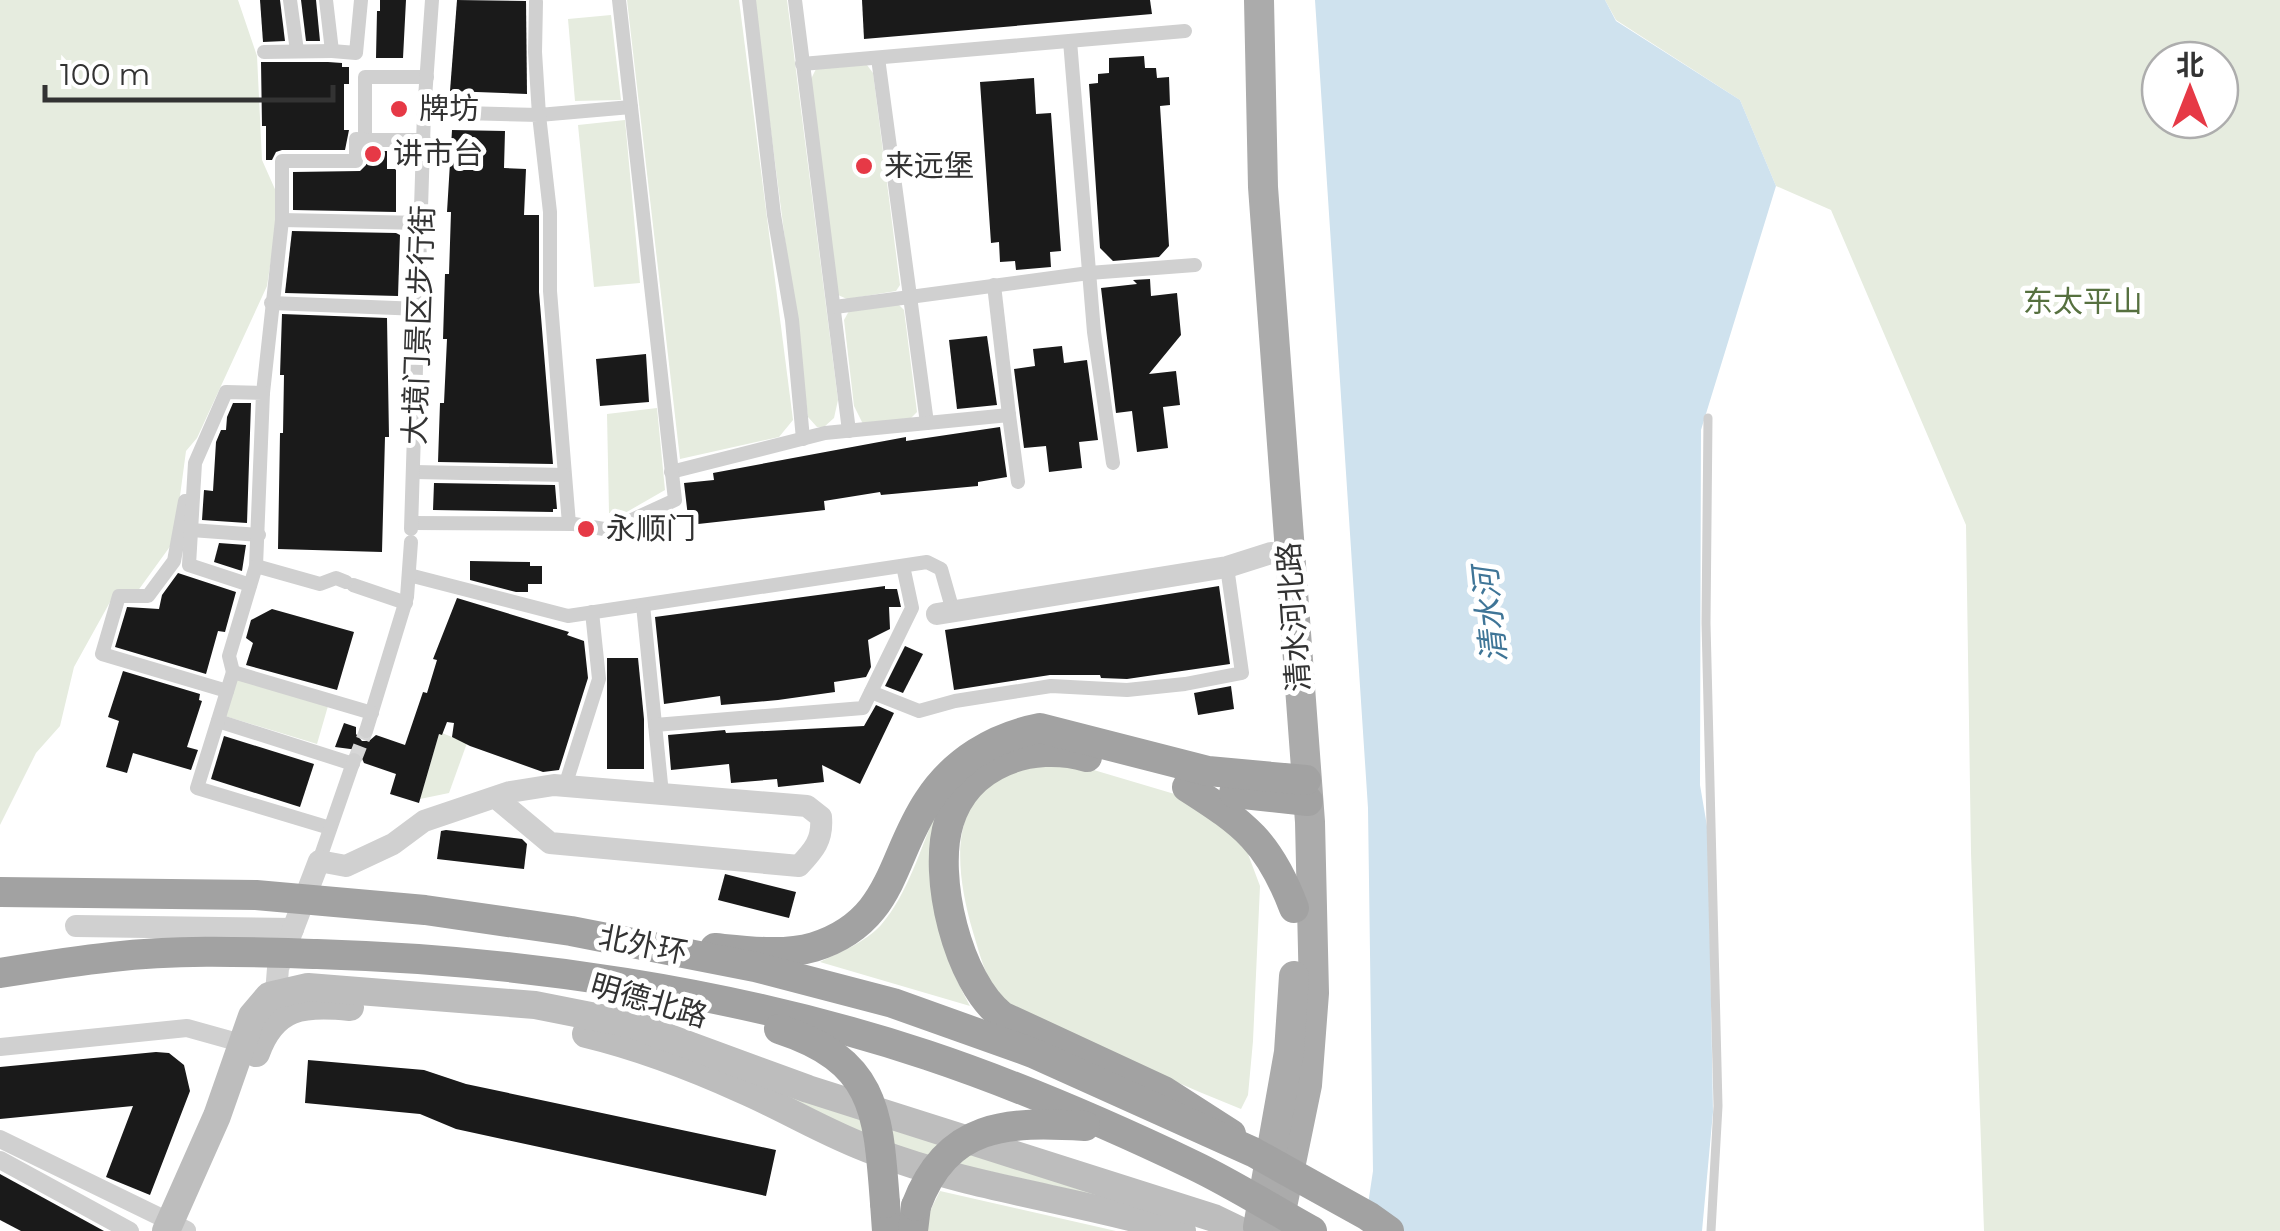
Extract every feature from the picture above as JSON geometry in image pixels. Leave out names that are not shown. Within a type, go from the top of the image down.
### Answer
[{"type":"highway","points":[[425,910],[569,920],[752,952],[813,947],[849,930],[886,893],[926,802],[955,768],[986,746],[1040,728],[1208,771],[1299,789]]},
{"type":"highway","points":[[1294,908],[1281,872],[1262,844],[1228,813],[1187,787],[1071,752],[1044,751],[1007,758],[976,779],[959,800],[948,824],[944,871],[957,937],[970,976],[986,1004],[1020,1025],[1164,1091],[1210,1118],[1253,1152],[1389,1231]]},
{"type":"highway","points":[[1187,787],[1299,789]]},
{"type":"highway","name":"北外环","points":[[0,892],[256,896],[425,910],[626,942],[755,968],[893,1004],[1033,1053],[1253,1152]]},
{"type":"highway","name":"北外环","points":[[0,973],[115,956],[211,952],[398,956],[512,966],[634,985],[823,1024],[927,1055],[1194,1166],[1312,1231]]},
{"type":"highway","points":[[398,956],[647,999],[754,1021],[803,1037],[838,1058],[870,1098],[880,1134],[886,1217]]},
{"type":"highway","points":[[914,1218],[924,1184],[939,1161],[955,1147],[990,1130],[1031,1122],[1107,1128]]},
{"type":"main road","name":"清水河北路","points":[[1238,0],[1243,168],[1271,553],[1299,789],[1289,1052],[1257,1231]]},
{"type":"main road","name":"清水河北路","points":[[1259,0],[1263,187],[1313,1031],[1298,1136],[1277,1231]]},
{"type":"main road","name":"明德北路","points":[[278,1004],[308,987],[535,1005],[631,1024],[808,1090],[1214,1218],[1241,1231]]},
{"type":"main road","points":[[177,1229],[250,1046],[269,1024],[278,1004]]},
{"type":"main road","name":"明德北路","points":[[278,1004],[525,1023],[628,1044],[742,1090],[871,1150],[960,1179],[1182,1231]]},
{"type":"street","points":[[290,0],[297,51]]},
{"type":"street","points":[[326,0],[332,51]]},
{"type":"street","points":[[361,0],[356,53],[366,77],[366,140]]},
{"type":"street","name":"大境门景区步行街","points":[[366,731],[406,603],[412,531],[424,112],[432,0]]},
{"type":"street","points":[[412,531],[568,524],[610,530],[674,500],[619,0]]},
{"type":"street","points":[[748,0],[774,215],[792,320],[803,439]]},
{"type":"street","points":[[795,0],[849,431]]},
{"type":"street","points":[[536,2],[534,52],[550,212],[550,292],[568,524]]},
{"type":"street","points":[[802,64],[1186,31]]},
{"type":"street","points":[[1070,40],[1088,273],[1113,464]]},
{"type":"street","points":[[264,52],[356,53]]},
{"type":"street","points":[[878,58],[927,423]]},
{"type":"street","points":[[366,77],[427,78]]},
{"type":"street","points":[[424,112],[539,115],[631,107]]},
{"type":"street","points":[[330,828],[197,788],[233,672],[229,656],[256,566],[263,393],[282,220],[282,161],[356,161],[356,139],[424,140]]},
{"type":"street","points":[[282,220],[422,223]]},
{"type":"street","points":[[835,307],[1088,273],[1195,265]]},
{"type":"street","points":[[994,285],[1018,482]]},
{"type":"street","points":[[272,303],[420,309]]},
{"type":"street","points":[[227,691],[102,654],[119,596],[148,596],[182,563],[191,530],[195,463],[226,392],[263,393]]},
{"type":"street","points":[[672,472],[849,431],[1009,415]]},
{"type":"street","points":[[414,472],[564,474]]},
{"type":"street","points":[[182,563],[185,498],[193,492]]},
{"type":"street","points":[[191,530],[259,535]]},
{"type":"street","points":[[408,576],[568,616],[928,562],[941,569],[945,613],[1227,566],[1271,553]]},
{"type":"street","points":[[182,563],[250,585]]},
{"type":"street","points":[[256,566],[320,584],[336,578],[406,603]]},
{"type":"street","points":[[655,726],[863,708],[912,608],[903,566]]},
{"type":"street","points":[[871,692],[918,711],[954,700],[1051,686],[1127,690],[1185,684],[1242,672],[1227,566]]},
{"type":"street","points":[[643,605],[662,794]]},
{"type":"street","points":[[565,786],[598,679],[592,612]]},
{"type":"street","points":[[233,672],[372,713]]},
{"type":"street","points":[[218,721],[354,762],[278,968],[278,1004]]},
{"type":"street","points":[[318,861],[346,866],[393,844],[424,821],[494,798],[554,785],[807,806],[821,818],[822,832],[816,848],[799,866],[550,843],[494,798]]},
{"type":"street","points":[[76,926],[293,928]]},
{"type":"street","points":[[0,1046],[187,1028],[250,1046]]},
{"type":"street","points":[[0,1139],[177,1229]]},
{"type":"street","points":[[0,1160],[130,1231]]},
{"type":"lane","points":[[1708,418],[1706,622],[1718,1106],[1711,1231]]},
{"type":"green space","points":[[0,0],[238,0],[257,56],[262,160],[278,196],[267,286],[197,438],[186,451],[174,541],[137,592],[115,593],[74,667],[60,726],[36,753],[0,825]]},
{"type":"green space","points":[[627,0],[739,0],[793,420],[779,437],[680,459]]},
{"type":"green space","points":[[754,0],[787,0],[838,400],[834,418],[824,427],[817,427],[808,417]]},
{"type":"green space","name":"东太平山","points":[[1605,0],[2280,0],[2280,1231],[1984,1231],[1971,853],[1966,525],[1831,210],[1776,186],[1740,100],[1616,20]]},
{"type":"green space","points":[[611,15],[621,100],[575,101],[568,19]]},
{"type":"green space","points":[[867,65],[873,73],[900,285],[896,291],[847,299],[838,295],[810,81],[816,69]]},
{"type":"green space","points":[[625,120],[640,283],[594,287],[578,125]]},
{"type":"green space","points":[[898,304],[904,310],[917,412],[911,418],[863,424],[854,406],[844,320],[849,311]]},
{"type":"green space","points":[[657,408],[665,490],[625,513],[609,513],[607,414]]},
{"type":"green space","points":[[237,678],[328,706],[317,744],[225,716]]},
{"type":"green space","points":[[439,734],[467,743],[449,793],[420,799]]},
{"type":"green space","points":[[1047,765],[1087,768],[1188,798],[1245,846],[1260,886],[1253,1041],[1248,1095],[1241,1109],[1028,1015],[996,991],[979,952],[966,903],[960,848],[964,823],[974,802],[990,784],[1014,772]]},
{"type":"green space","points":[[937,810],[931,864],[935,911],[947,957],[970,1006],[820,962],[868,937],[891,913]]},
{"type":"green space","points":[[758,1080],[1108,1198],[908,1153],[853,1133]]},
{"type":"green space","points":[[940,1191],[1116,1231],[927,1231],[929,1213]]},
{"type":"water","name":"清水河","points":[[1315,0],[1605,0],[1616,21],[1740,100],[1776,186],[1701,430],[1700,785],[1708,832],[1713,1112],[1702,1231],[1364,1231],[1373,1171],[1368,808]]},
{"type":"building","points":[[260,0],[280,0],[285,41],[263,42]]},
{"type":"building","points":[[301,0],[316,0],[320,41],[306,41]]},
{"type":"building","points":[[380,0],[406,0],[403,58],[376,58]]},
{"type":"building","points":[[457,0],[526,1],[527,94],[450,91]]},
{"type":"building","points":[[862,0],[1150,0],[1152,14],[864,39]]},
{"type":"building","points":[[1144,56],[1145,68],[1156,68],[1157,78],[1169,77],[1170,105],[1160,106],[1169,246],[1159,257],[1113,261],[1100,248],[1089,84],[1098,83],[1098,74],[1109,73],[1109,58]]},
{"type":"building","points":[[261,62],[328,62],[349,67],[349,84],[344,84],[344,130],[349,130],[345,150],[282,150],[272,160],[266,160]]},
{"type":"building","points":[[1034,78],[1036,114],[1051,113],[1061,251],[1050,252],[1051,267],[1016,270],[1015,261],[1000,262],[999,242],[991,243],[980,82]]},
{"type":"building","points":[[452,130],[505,131],[504,168],[526,169],[524,215],[539,215],[539,292],[553,464],[438,462],[447,339],[443,339],[445,274],[449,274],[451,212],[447,212]]},
{"type":"building","points":[[367,151],[387,151],[387,169],[396,169],[396,212],[293,210],[293,172],[360,171],[366,165]]},
{"type":"building","points":[[292,231],[400,235],[398,296],[285,293]]},
{"type":"building","points":[[1150,279],[1151,296],[1177,293],[1181,335],[1149,374],[1176,371],[1180,405],[1163,407],[1168,448],[1137,452],[1132,411],[1116,413],[1101,288]]},
{"type":"building","points":[[282,314],[387,318],[389,437],[385,437],[382,552],[278,549],[284,375],[280,375]]},
{"type":"building","points":[[987,336],[997,405],[957,409],[949,340]]},
{"type":"building","points":[[1062,346],[1064,363],[1087,360],[1098,440],[1079,442],[1082,468],[1049,472],[1046,446],[1024,448],[1014,369],[1035,366],[1033,349]]},
{"type":"building","points":[[646,354],[649,402],[600,406],[596,359]]},
{"type":"building","points":[[233,403],[251,403],[247,523],[202,520],[204,490],[213,491],[216,442],[221,430],[226,430]]},
{"type":"building","points":[[1000,427],[1007,477],[978,482],[978,486],[881,495],[880,492],[824,501],[825,510],[689,525],[684,483],[714,480],[713,473],[906,437],[906,441]]},
{"type":"building","points":[[434,483],[555,485],[557,509],[433,510]]},
{"type":"building","points":[[219,543],[246,545],[242,571],[214,562]]},
{"type":"building","points":[[470,561],[530,562],[530,566],[542,566],[542,584],[528,584],[528,592],[516,592],[470,580]]},
{"type":"building","points":[[178,573],[236,592],[225,632],[218,631],[206,674],[115,647],[127,607],[159,609],[162,595]]},
{"type":"building","points":[[885,586],[897,589],[901,607],[889,607],[890,629],[868,640],[871,667],[866,677],[834,682],[835,692],[778,700],[721,705],[720,696],[664,704],[655,617]]},
{"type":"building","points":[[1219,586],[1230,664],[1127,679],[1050,675],[954,690],[945,630]]},
{"type":"building","points":[[457,598],[569,632],[567,635],[584,641],[588,678],[559,770],[543,772],[470,746],[452,737],[454,723],[447,722],[442,735],[439,734],[419,803],[390,794],[396,774],[364,763],[358,750],[335,747],[344,723],[356,727],[362,741],[376,735],[405,745],[423,692],[427,693],[437,660],[433,659]]},
{"type":"building","points":[[272,609],[354,632],[337,690],[246,665],[253,643],[246,638],[251,620]]},
{"type":"building","points":[[905,646],[923,654],[903,693],[885,686]]},
{"type":"building","points":[[607,658],[638,658],[644,769],[607,769]]},
{"type":"building","points":[[123,671],[200,694],[202,701],[187,747],[198,750],[191,770],[133,753],[127,773],[106,767],[119,721],[108,717]]},
{"type":"building","points":[[1231,686],[1234,709],[1198,715],[1194,693]]},
{"type":"building","points":[[876,705],[894,713],[860,784],[822,765],[824,782],[778,787],[777,779],[731,783],[729,764],[671,770],[668,735],[864,726]]},
{"type":"building","points":[[224,736],[314,764],[300,807],[211,779]]},
{"type":"building","points":[[441,831],[522,839],[527,844],[524,869],[437,859]]},
{"type":"building","points":[[725,874],[796,892],[789,918],[718,900]]},
{"type":"building","points":[[169,1053],[184,1065],[190,1091],[150,1195],[106,1177],[133,1106],[0,1119],[0,1067]]},
{"type":"building","points":[[308,1060],[424,1070],[466,1084],[776,1150],[766,1196],[456,1129],[420,1114],[305,1103]]},
{"type":"building","points":[[0,1174],[104,1231],[21,1231],[0,1220]]},
{"type":"tunnel","points":[[355,759],[366,731]]},
{"type":"place","name":"牌坊","points":[[399,109]]},
{"type":"place","name":"讲市台","points":[[373,154]]},
{"type":"place","name":"来远堡","points":[[864,166]]},
{"type":"place","name":"永顺门","points":[[586,529]]}]
